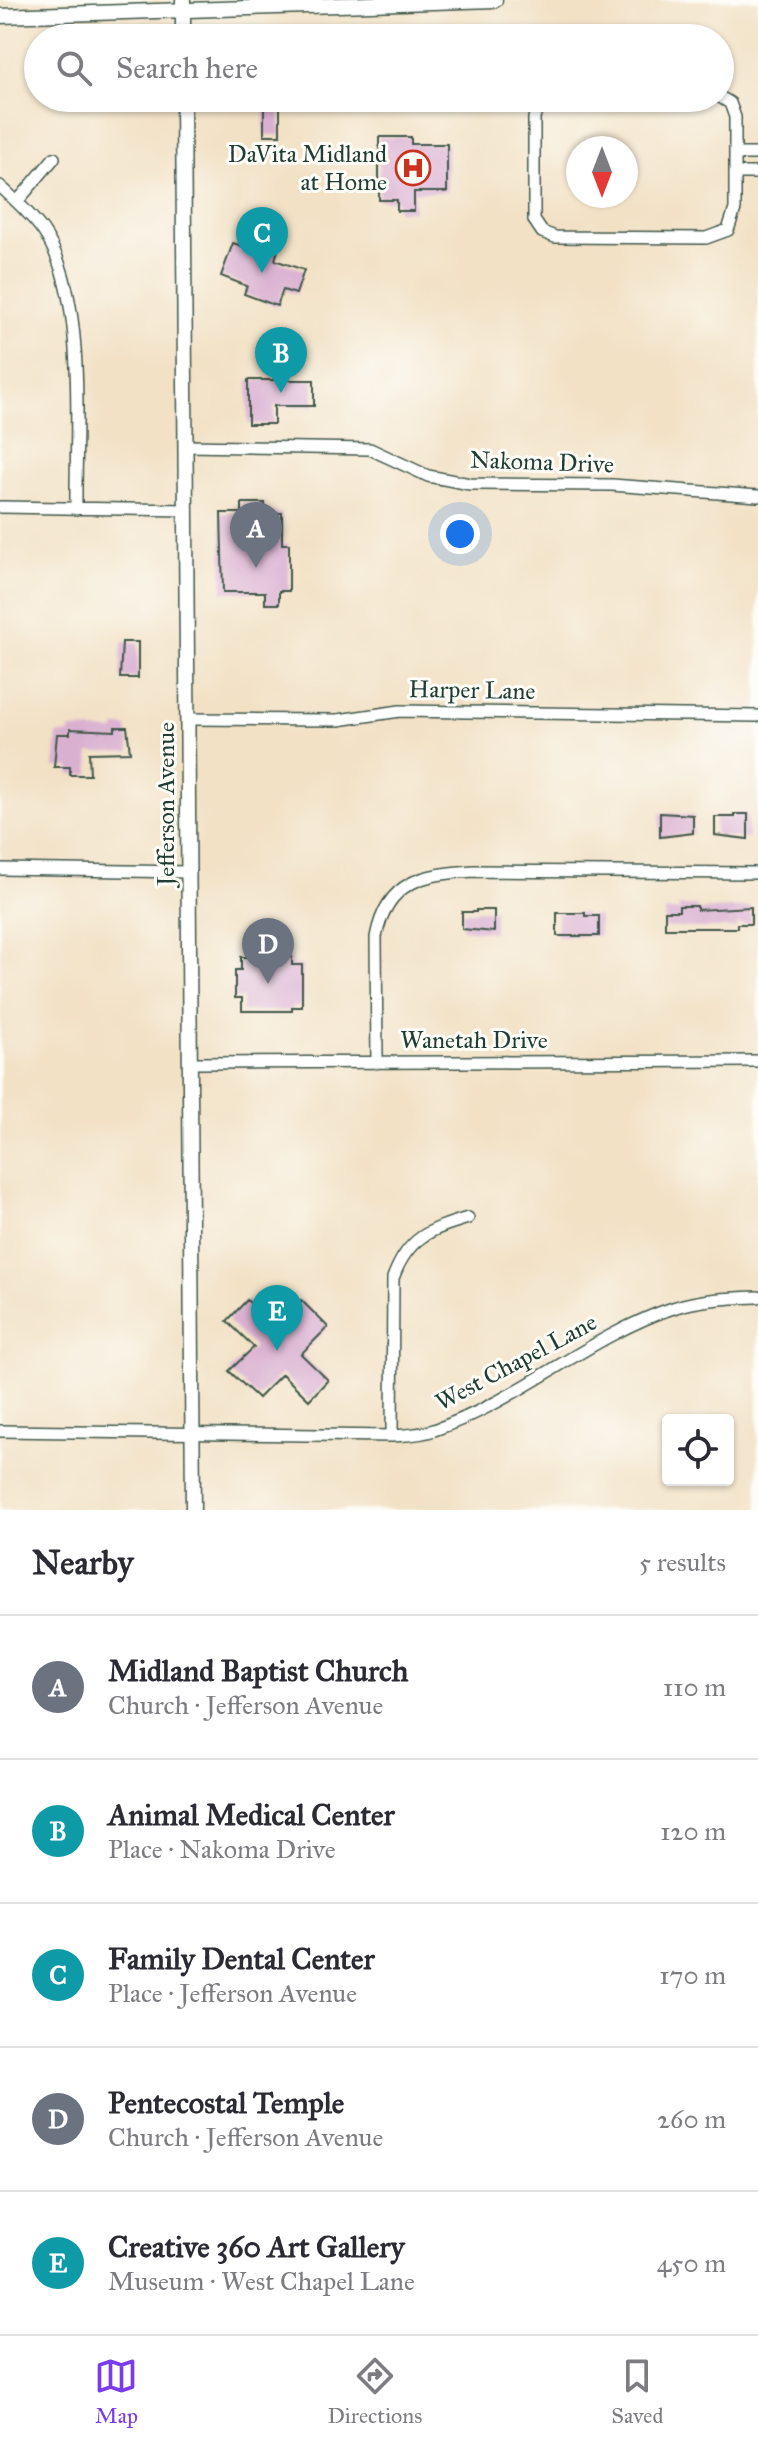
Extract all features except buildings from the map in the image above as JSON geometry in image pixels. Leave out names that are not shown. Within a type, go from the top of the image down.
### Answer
[{"type":"street","points":[[0,16],[183,5],[495,0]]},
{"type":"street","name":"Jefferson Avenue","points":[[183,112],[193,1510]]},
{"type":"street","points":[[536,112],[534,220],[542,232],[555,237],[706,238],[728,230],[735,209],[733,112]]},
{"type":"street","points":[[736,154],[758,154]]},
{"type":"street","points":[[17,202],[54,158]]},
{"type":"street","points":[[735,173],[758,173]]},
{"type":"street","points":[[0,186],[44,231],[60,266],[71,302],[76,509]]},
{"type":"street","name":"Nakoma Drive","points":[[186,446],[370,449],[428,476],[470,484],[612,485],[758,496]]},
{"type":"street","points":[[0,507],[187,510]]},
{"type":"street","name":"Harper Lane","points":[[187,719],[338,720],[400,711],[758,716]]},
{"type":"street","points":[[0,869],[188,872]]},
{"type":"street","points":[[377,1063],[378,927],[390,900],[412,880],[438,873],[474,871],[758,873]]},
{"type":"street","name":"Wanetah Drive","points":[[190,1063],[758,1061]]},
{"type":"street","points":[[392,1436],[393,1278],[404,1255],[420,1236],[437,1227],[468,1218]]},
{"type":"street","name":"West Chapel Lane","points":[[0,1431],[392,1436],[432,1431],[473,1413],[604,1340],[675,1308],[706,1301],[758,1297]]},
{"type":"place","name":"DaVita Midland at Home","points":[[413,168]]},
{"type":"place","name":"Family Dental Center","points":[[262,273]]},
{"type":"place","name":"Animal Medical Center","points":[[281,393]]},
{"type":"place","name":"Midland Baptist Church","points":[[256,568]]},
{"type":"place","name":"Pentecostal Temple","points":[[268,984]]},
{"type":"place","name":"Creative 360 Art Gallery","points":[[277,1351]]}]
